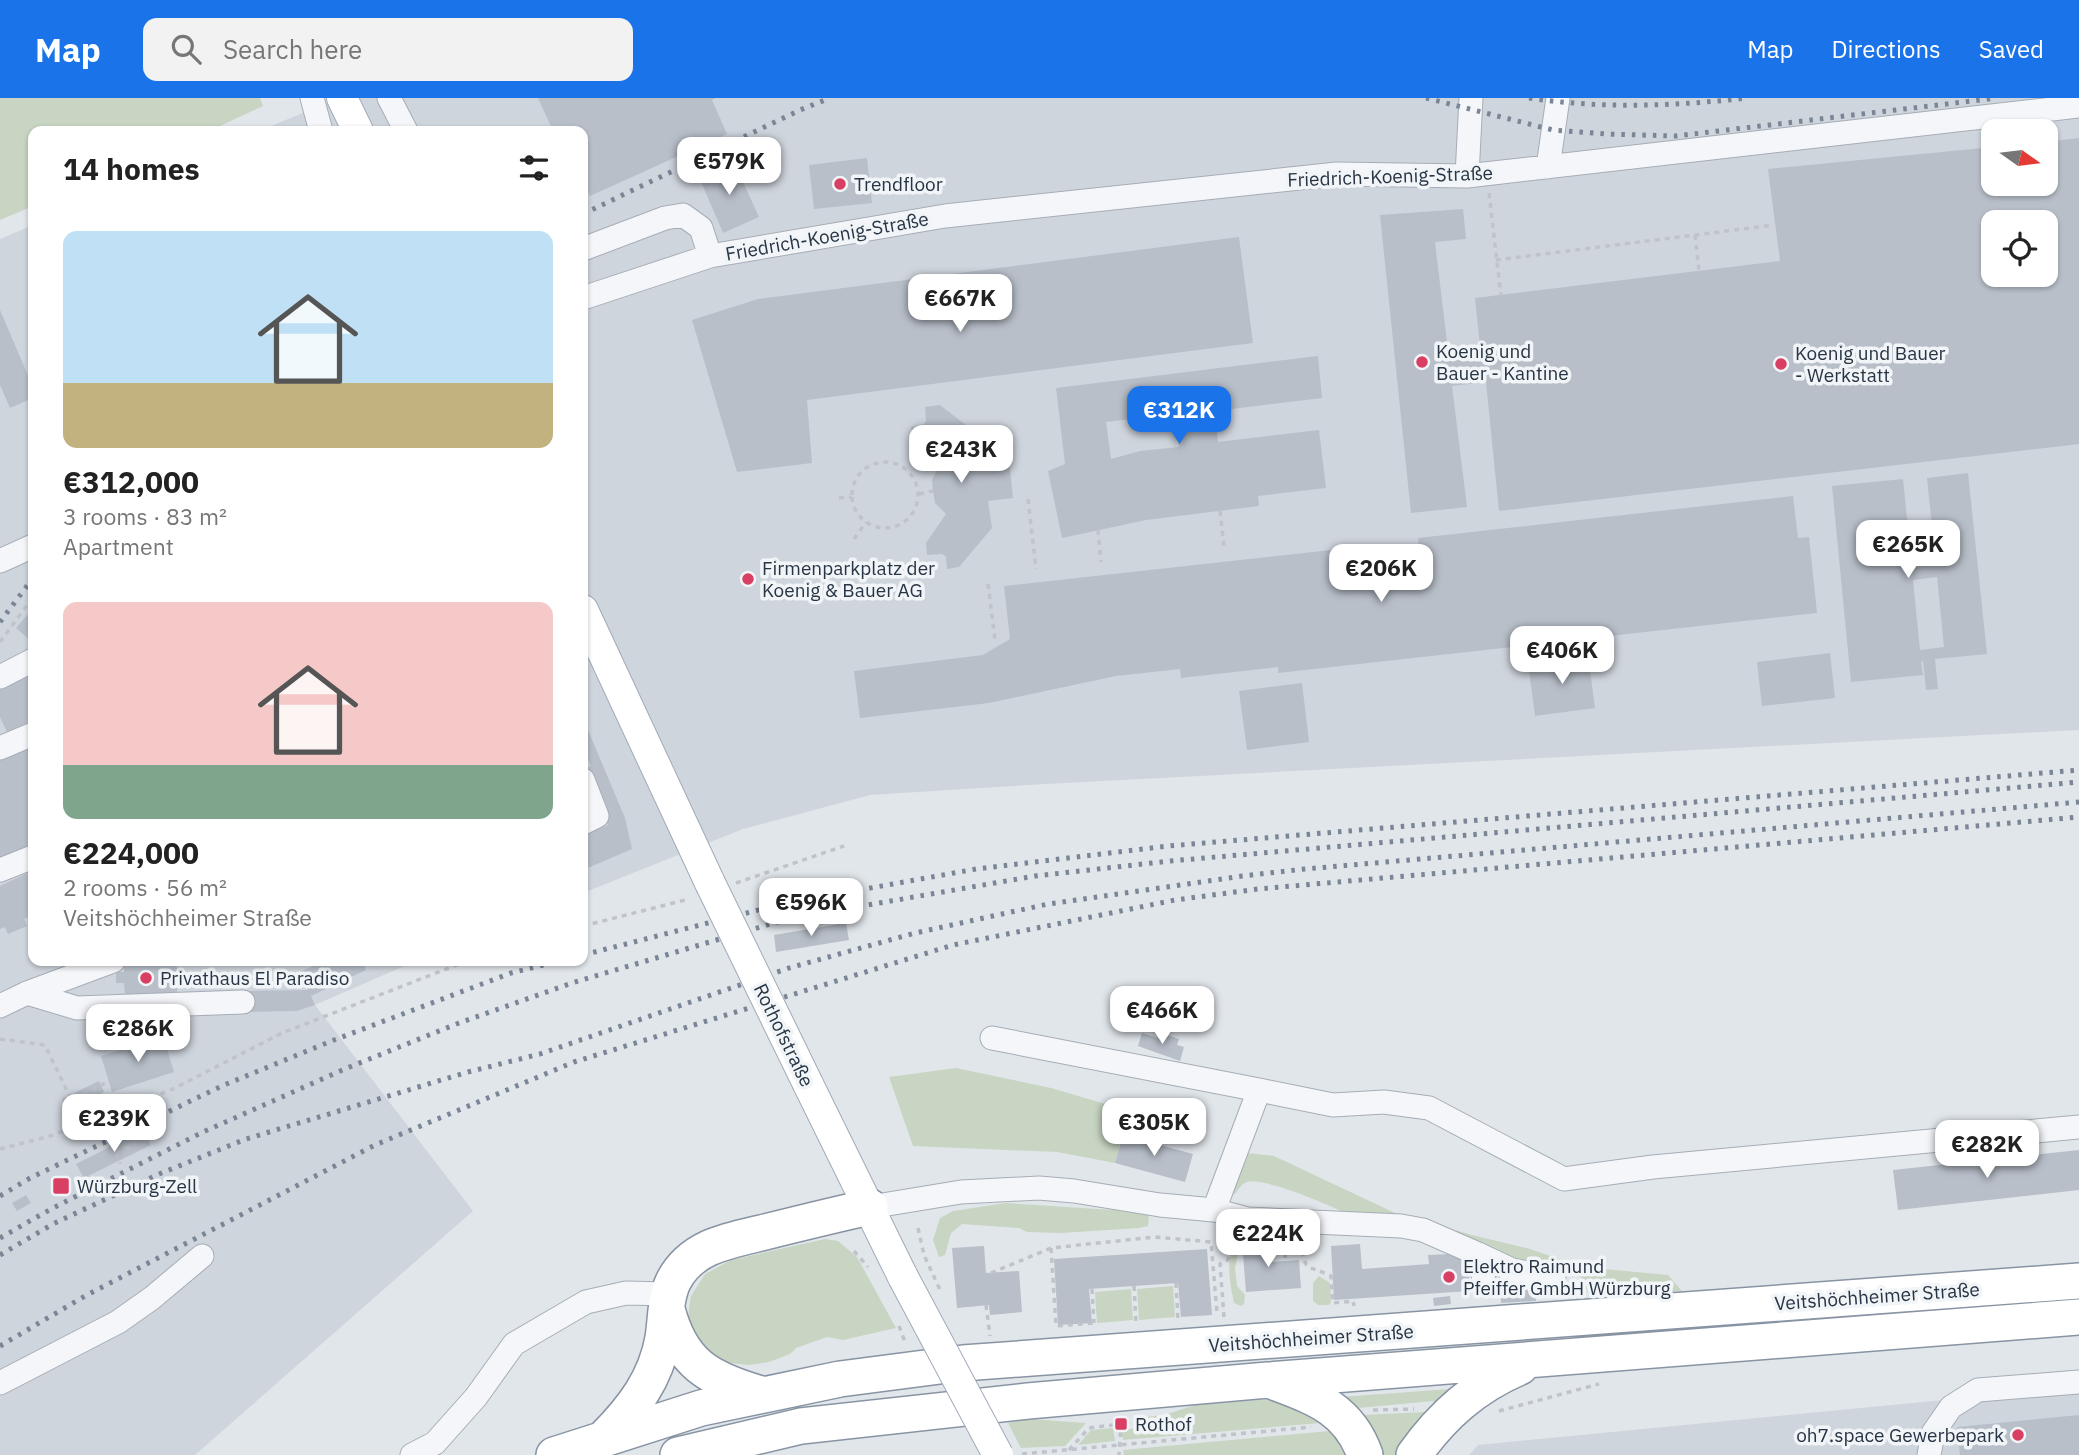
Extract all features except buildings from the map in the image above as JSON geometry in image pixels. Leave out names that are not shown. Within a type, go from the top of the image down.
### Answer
[{"type":"highway","points":[[604,1438],[638,1401],[648,1383],[663,1340],[673,1281],[693,1257],[710,1247],[809,1220],[870,1208]]},
{"type":"highway","name":"Veitshöchheimer Straße","points":[[554,1455],[701,1408],[857,1376],[963,1363],[2079,1281]]},
{"type":"highway","points":[[668,1301],[672,1329],[690,1360],[704,1371],[736,1387],[765,1395]]},
{"type":"highway","name":"Veitshöchheimer Straße","points":[[678,1455],[801,1426],[1028,1401],[2079,1317]]},
{"type":"highway","points":[[1414,1455],[1439,1422],[1459,1403],[1503,1374],[1536,1360]]},
{"type":"highway","points":[[1268,1380],[1333,1409],[1348,1422],[1361,1442],[1365,1455]]},
{"type":"main road","name":"Rothofstraße","points":[[588,621],[710,883],[808,1084],[903,1276],[998,1455]]},
{"type":"street","points":[[312,98],[320,126]]},
{"type":"street","points":[[388,98],[403,126]]},
{"type":"street","points":[[1471,98],[1477,175]]},
{"type":"street","points":[[1548,167],[1558,98]]},
{"type":"street","name":"Friedrich-Koenig-Straße","points":[[588,296],[710,256],[958,214],[1337,174],[1477,175],[2079,106]]},
{"type":"street","points":[[588,246],[665,218],[683,215],[701,228],[710,256]]},
{"type":"street","points":[[0,561],[28,548]]},
{"type":"street","points":[[0,677],[28,663]]},
{"type":"street","points":[[0,748],[28,736]]},
{"type":"street","points":[[588,793],[597,816],[588,820]]},
{"type":"street","points":[[0,870],[28,859]]},
{"type":"street","points":[[0,989],[56,966]]},
{"type":"street","points":[[0,1006],[100,966]]},
{"type":"street","points":[[27,993],[77,1008],[243,1002]]},
{"type":"street","points":[[992,1038],[1333,1105],[1384,1102],[1429,1108],[1564,1179],[1653,1167],[2079,1128]]},
{"type":"street","points":[[1214,1210],[1259,1090]]},
{"type":"street","points":[[870,1208],[961,1192],[1019,1188],[1074,1191],[1160,1205],[1214,1210],[1248,1219],[1401,1226],[1423,1230],[1512,1270],[1554,1278]]},
{"type":"street","points":[[1478,1254],[1482,1263],[1484,1285]]},
{"type":"street","points":[[0,1383],[118,1322],[152,1298],[202,1256]]},
{"type":"street","points":[[412,1455],[435,1443],[475,1397],[514,1343],[586,1302],[626,1293],[668,1301]]},
{"type":"street","points":[[1929,1455],[1933,1433],[1951,1407],[1978,1390],[2079,1382]]},
{"type":"path","points":[[1477,175],[1501,296]]},
{"type":"path","points":[[1496,260],[1774,225]]},
{"type":"path","points":[[1695,235],[1699,271]]},
{"type":"path","points":[[884,461],[904,466],[912,474],[919,494],[912,515],[903,523],[881,528],[866,522],[854,508],[851,496],[852,486],[864,468],[884,461]]},
{"type":"path","points":[[919,494],[933,491]]},
{"type":"path","points":[[839,498],[851,496]]},
{"type":"path","points":[[1028,499],[1036,569]]},
{"type":"path","points":[[1220,511],[1224,547]]},
{"type":"path","points":[[854,539],[866,522]]},
{"type":"path","points":[[1098,530],[1101,562]]},
{"type":"path","points":[[988,584],[995,640]]},
{"type":"path","points":[[866,586],[868,599],[907,596]]},
{"type":"path","points":[[0,642],[28,604]]},
{"type":"path","points":[[0,1149],[50,1136],[173,1089],[282,1033],[454,966]]},
{"type":"path","points":[[0,1039],[45,1045],[72,1101],[105,1083]]},
{"type":"path","points":[[116,1153],[135,1143]]},
{"type":"path","points":[[110,1145],[120,1164]]},
{"type":"path","points":[[1224,1319],[1220,1264],[1228,1260],[1231,1249],[1239,1244],[1248,1219]]},
{"type":"path","points":[[1298,1222],[1303,1263],[1308,1268],[1331,1276],[1333,1303],[1353,1301],[1354,1306]]},
{"type":"path","points":[[918,1228],[925,1259],[940,1289]]},
{"type":"path","points":[[991,1273],[1051,1248],[1155,1237],[1211,1242],[1217,1313]]},
{"type":"path","points":[[1051,1248],[1056,1326],[1094,1326],[1092,1289]]},
{"type":"path","points":[[1176,1283],[1178,1322]]},
{"type":"path","points":[[1134,1286],[1136,1325]]},
{"type":"path","points":[[986,1305],[990,1338]]},
{"type":"path","points":[[1069,1450],[1089,1428],[1121,1424],[1119,1455]]},
{"type":"shaded area","points":[[339,98],[2079,98],[2079,730],[870,795],[743,829],[588,891],[588,126],[271,126]]},
{"type":"shaded area","points":[[28,227],[28,966],[405,966],[315,1005],[473,1211],[195,1455],[0,1455],[0,239]]},
{"type":"shaded area","points":[[2079,1387],[2079,1455],[1469,1455],[1478,1445]]},
{"type":"green space","points":[[0,98],[260,98],[263,106],[220,126],[28,126],[28,208],[0,220]]},
{"type":"green space","points":[[956,1068],[1051,1088],[1129,1111],[1115,1163],[1057,1152],[913,1146],[889,1077]]},
{"type":"green space","points":[[1247,1153],[1274,1156],[1395,1213],[1530,1249],[1582,1267],[1668,1275],[1682,1291],[1594,1297],[1588,1294],[1584,1280],[1576,1274],[1537,1268],[1355,1218],[1284,1188],[1256,1181],[1247,1182],[1235,1194],[1231,1192]]},
{"type":"green space","points":[[1006,1203],[1144,1212],[1149,1214],[1148,1226],[1061,1233],[962,1224],[951,1233],[945,1255],[939,1257],[933,1240],[940,1218],[953,1211]]},
{"type":"green space","points":[[825,1239],[838,1241],[857,1257],[896,1328],[843,1340],[827,1337],[796,1348],[790,1354],[769,1362],[749,1365],[714,1358],[698,1343],[688,1323],[689,1308],[691,1296],[705,1274],[731,1260]]},
{"type":"green space","points":[[1235,1249],[1238,1252],[1235,1269],[1237,1286],[1245,1295],[1244,1304],[1241,1306],[1234,1303],[1230,1277],[1230,1257]]},
{"type":"green space","points":[[1319,1276],[1330,1283],[1329,1305],[1318,1305],[1313,1301],[1313,1283]]},
{"type":"green space","points":[[1173,1286],[1175,1317],[1139,1320],[1137,1289]]},
{"type":"green space","points":[[1131,1289],[1133,1320],[1097,1323],[1095,1292]]},
{"type":"green space","points":[[1452,1390],[1437,1405],[1433,1401],[1348,1409],[1341,1397]]},
{"type":"green space","points":[[1259,1400],[1289,1401],[1332,1422],[1123,1440],[1121,1430],[1140,1428],[1139,1418],[1164,1415],[1195,1405]]},
{"type":"green space","points":[[1427,1413],[1398,1455],[1374,1455],[1362,1415]]},
{"type":"green space","points":[[1029,1419],[1086,1423],[1065,1446],[1021,1448],[1008,1423]]},
{"type":"green space","points":[[1113,1428],[1115,1441],[1078,1445],[1091,1430]]},
{"type":"green space","points":[[1340,1430],[1353,1455],[1124,1455],[1123,1450]]},
{"type":"railway","points":[[588,212],[830,98]]},
{"type":"railway","points":[[1426,98],[1553,130],[1676,136],[1997,98]]},
{"type":"railway","points":[[1529,98],[1584,104],[1638,105],[1747,98]]},
{"type":"railway","points":[[0,622],[28,585]]},
{"type":"railway","points":[[588,954],[782,904],[976,869],[1168,846],[2079,770]]},
{"type":"railway","points":[[0,1238],[51,1209],[203,1132],[347,1068],[459,1023],[572,983],[787,919],[1035,876],[1170,861],[2079,782]]},
{"type":"railway","points":[[0,1255],[53,1224],[159,1174],[246,1139],[468,1072],[540,1054],[789,968],[915,933],[1048,904],[1305,869],[2079,802]]},
{"type":"railway","points":[[0,1346],[85,1296],[375,1145],[574,1062],[953,945],[1175,900],[1258,889],[2079,817]]},
{"type":"railway","points":[[0,1196],[30,1178],[224,1085],[511,973],[540,966]]},
{"type":"place","name":"Trendfloor","points":[[840,184]]},
{"type":"place","name":"Koenig und Bauer - Kantine","points":[[1422,362]]},
{"type":"place","name":"Koenig und Bauer - Werkstatt","points":[[1781,364]]},
{"type":"place","name":"Firmenparkplatz der Koenig & Bauer AG","points":[[748,579]]},
{"type":"place","name":"Privathaus El Paradiso","points":[[146,978]]},
{"type":"place","name":"Würzburg-Zell","points":[[61,1186]]},
{"type":"place","name":"Elektro Raimund Pfeiffer GmbH Würzburg","points":[[1449,1277]]},
{"type":"place","name":"Rothof","points":[[1121,1424]]},
{"type":"place","name":"oh7.space Gewerbepark","points":[[2018,1435]]}]
